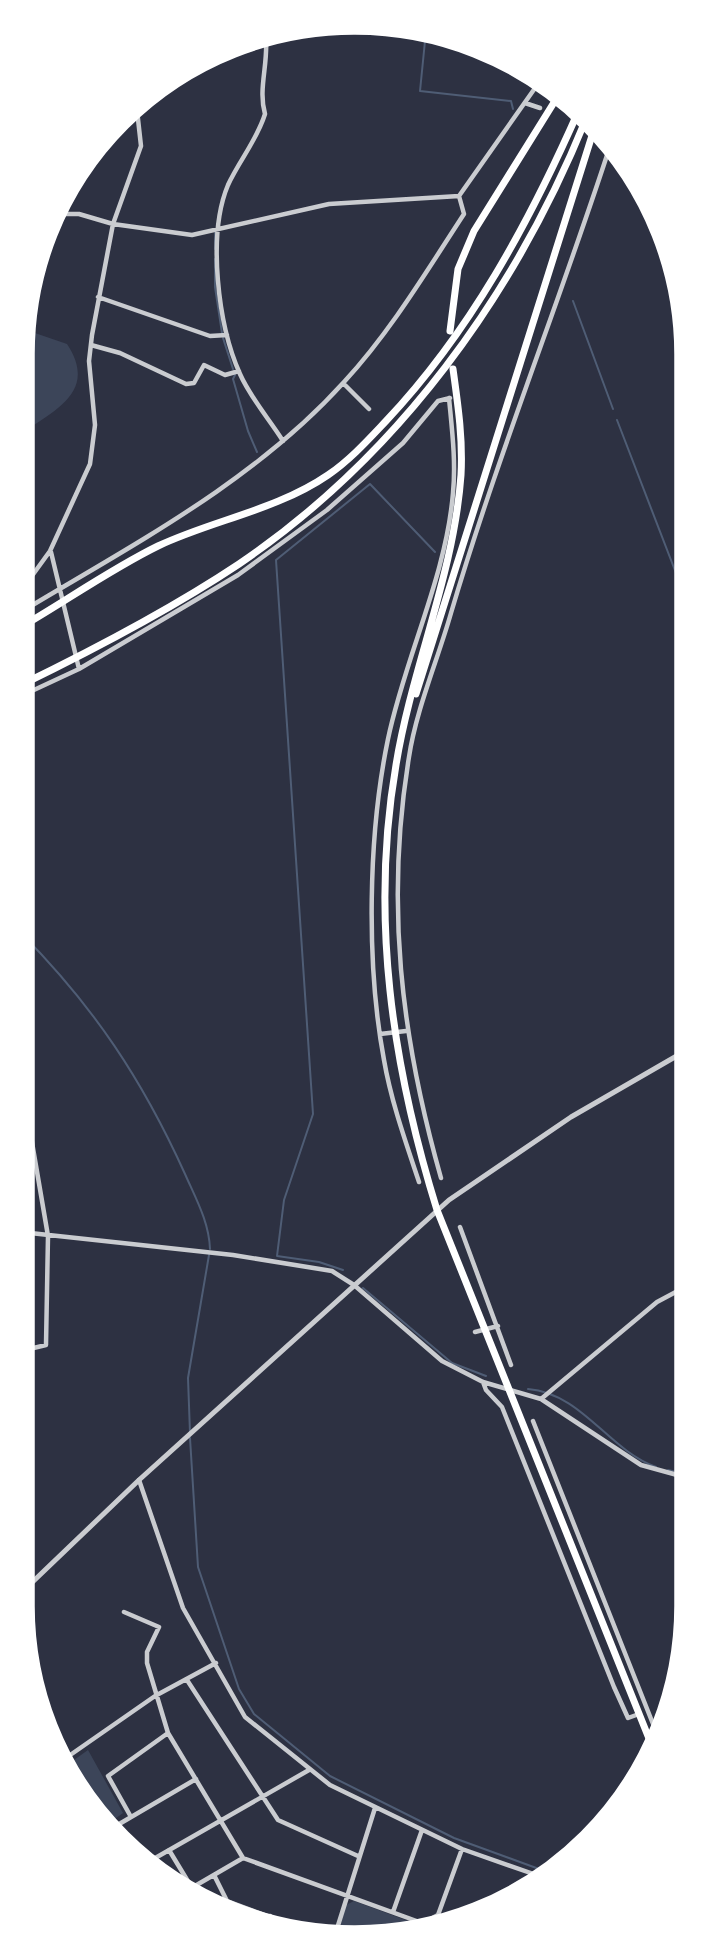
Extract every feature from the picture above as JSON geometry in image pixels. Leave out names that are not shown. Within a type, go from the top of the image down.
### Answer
[{"type":"highway","points":[[450,331],[458,269],[474,231],[554,103]]},
{"type":"highway","points":[[33,620],[158,546],[255,511],[302,489],[328,475],[362,446],[403,404],[457,336],[526,222],[574,120]]},
{"type":"highway","points":[[33,679],[182,600],[240,563],[299,519],[361,463],[410,412],[469,336],[535,228],[582,127]]},
{"type":"highway","points":[[410,708],[477,513],[592,138]]},
{"type":"highway","points":[[453,369],[453,398],[462,440],[454,533],[396,763],[385,887],[386,974],[394,1033],[415,1139],[437,1210],[648,1736]]},
{"type":"street","points":[[267,45],[268,59],[260,99],[265,114],[228,186],[218,228],[217,263],[227,335],[239,371],[283,441]]},
{"type":"street","points":[[459,196],[535,88]]},
{"type":"street","points":[[525,103],[540,108]]},
{"type":"street","points":[[33,574],[50,551],[72,509],[90,464],[95,425],[89,361],[91,345],[113,224],[141,146],[138,118]]},
{"type":"street","points":[[440,1178],[422,1112],[406,1031],[397,890],[409,754],[477,513],[606,156]]},
{"type":"street","points":[[65,214],[79,214],[113,224],[192,235],[329,204],[459,196]]},
{"type":"street","points":[[33,605],[197,506],[283,441],[343,383],[394,322],[464,214],[459,196]]},
{"type":"street","points":[[98,297],[210,336],[227,335]]},
{"type":"street","points":[[91,345],[120,353],[186,384],[194,383],[204,365],[225,375],[239,371]]},
{"type":"street","points":[[343,383],[369,409]]},
{"type":"street","points":[[33,690],[79,669],[238,575],[327,510],[401,441],[438,401],[453,398]]},
{"type":"street","points":[[419,1182],[384,1063],[372,944],[372,884],[388,739],[455,499]]},
{"type":"street","points":[[50,551],[79,669]]},
{"type":"street","points":[[372,884],[397,890]]},
{"type":"street","points":[[380,1034],[406,1031]]},
{"type":"street","points":[[33,1582],[139,1480],[437,1210],[571,1117],[676,1057]]},
{"type":"street","points":[[33,1148],[48,1236],[46,1345],[33,1348]]},
{"type":"street","points":[[460,1227],[511,1365]]},
{"type":"street","points":[[33,1234],[218,1254],[332,1271],[354,1285],[434,1355],[483,1382],[541,1399],[641,1465],[676,1475]]},
{"type":"street","points":[[541,1399],[657,1302],[676,1292]]},
{"type":"street","points":[[475,1332],[498,1326]]},
{"type":"street","points":[[483,1382],[486,1390],[502,1407],[628,1718],[639,1714]]},
{"type":"street","points":[[533,1421],[653,1724]]},
{"type":"street","points":[[546,1483],[556,1479]]},
{"type":"street","points":[[139,1480],[183,1608],[245,1717],[330,1785],[462,1849],[532,1874]]},
{"type":"street","points":[[124,1612],[159,1627],[147,1652],[155,1696],[168,1733],[243,1858],[347,1894],[413,1922]]},
{"type":"street","points":[[70,1755],[155,1696],[216,1663]]},
{"type":"street","points":[[625,1678],[633,1674]]},
{"type":"street","points":[[187,1680],[278,1820],[358,1856]]},
{"type":"street","points":[[131,1817],[108,1776],[168,1733]]},
{"type":"street","points":[[156,1858],[309,1770]]},
{"type":"street","points":[[119,1824],[196,1779]]},
{"type":"street","points":[[338,1926],[375,1808]]},
{"type":"street","points":[[393,1912],[422,1830]]},
{"type":"street","points":[[436,1916],[462,1849]]},
{"type":"street","points":[[169,1850],[184,1878]]},
{"type":"street","points":[[196,1885],[243,1858]]},
{"type":"street","points":[[214,1875],[226,1900]]},
{"type":"street","points":[[242,1906],[264,1914]]},
{"type":"shaded area","points":[[34,333],[67,344],[75,359],[78,373],[76,384],[71,395],[33,426]]},
{"type":"shaded area","points":[[88,1750],[123,1813],[115,1819],[87,1784],[73,1761]]},
{"type":"shaded area","points":[[354,1901],[411,1922],[340,1926],[346,1905]]},
{"type":"waterway","points":[[425,41],[420,91],[511,101],[513,109]]},
{"type":"waterway","points":[[215,233],[215,249]]},
{"type":"waterway","points":[[215,259],[215,287],[222,333]]},
{"type":"waterway","points":[[573,301],[613,409]]},
{"type":"waterway","points":[[223,338],[233,369]]},
{"type":"waterway","points":[[235,375],[233,379],[257,452]]},
{"type":"waterway","points":[[617,420],[676,573]]},
{"type":"waterway","points":[[343,1270],[319,1262],[277,1256],[284,1200],[313,1114],[276,560],[370,484],[435,552]]},
{"type":"waterway","points":[[33,946],[94,1017],[152,1107],[205,1220],[210,1249]]},
{"type":"waterway","points":[[190,1433],[188,1378],[209,1255]]},
{"type":"waterway","points":[[363,1288],[452,1363],[486,1376]]},
{"type":"waterway","points":[[528,1389],[547,1393],[564,1401],[580,1411],[623,1448],[656,1467]]},
{"type":"waterway","points":[[190,1438],[198,1567],[239,1689],[254,1714],[330,1776],[454,1838],[538,1869]]},
{"type":"waterway","points":[[668,1470],[676,1472]]}]
